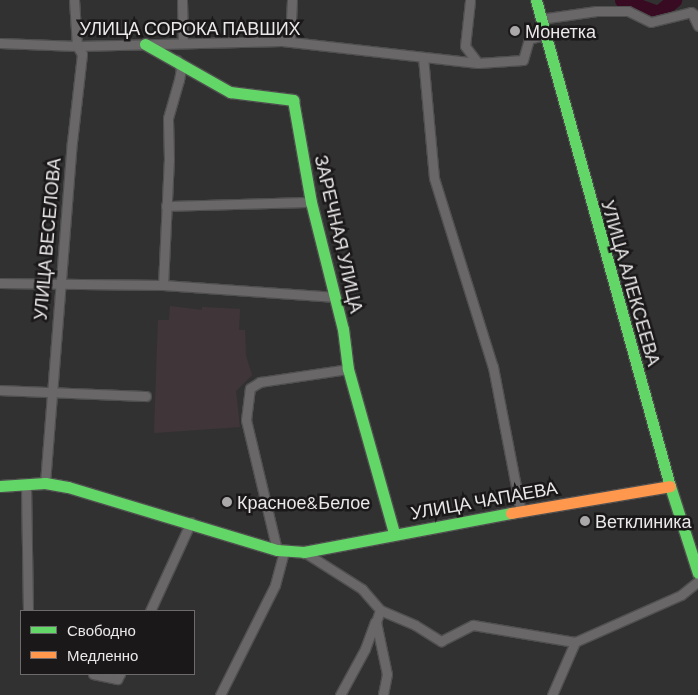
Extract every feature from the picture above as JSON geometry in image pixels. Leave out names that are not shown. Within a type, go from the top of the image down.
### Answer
[{"type":"street","name":"УЛИЦА ВЕСЕЛОВА","points":[[45,483],[60,281],[82,54],[77,46],[74,0]]},
{"type":"street","points":[[182,0],[184,43]]},
{"type":"street","points":[[290,42],[292,0]]},
{"type":"street","name":"УЛИЦА АЛЕКСЕЕВА","points":[[536,0],[544,35],[670,486],[698,573]]},
{"type":"street","points":[[470,1],[465,46],[478,63]]},
{"type":"street","points":[[540,19],[596,11],[620,11],[651,22],[696,13],[698,26]]},
{"type":"street","name":"УЛИЦА СОРОКА ПАВШИХ","points":[[0,43],[77,46],[290,42],[478,63],[523,60],[529,40],[544,35]]},
{"type":"street","name":"ЗАРЕЧНАЯ УЛИЦА","points":[[144,44],[177,60],[194,74],[230,92],[293,100],[310,202],[333,298],[343,329],[348,369],[394,533]]},
{"type":"street","points":[[423,57],[434,178],[493,367],[522,512]]},
{"type":"street","points":[[163,285],[168,118],[181,69],[177,60]]},
{"type":"street","points":[[166,206],[310,202]]},
{"type":"street","points":[[0,283],[60,281],[163,285],[333,298]]},
{"type":"street","points":[[220,695],[275,585],[280,550],[246,420],[250,388],[260,382],[348,369]]},
{"type":"street","points":[[0,390],[146,396]]},
{"type":"street","name":"УЛИЦА ЧАПАЕВА","points":[[0,486],[45,483],[98,494],[280,550],[304,552],[394,533],[670,486]]},
{"type":"street","points":[[26,484],[28,610]]},
{"type":"street","points":[[150,610],[191,522]]},
{"type":"street","name":"УЛИЦА ЧАПАЕВА","points":[[304,552],[362,589],[380,610],[415,625],[441,641],[473,625],[575,642]]},
{"type":"street","points":[[552,695],[575,642],[681,595],[698,581]]},
{"type":"street","points":[[340,695],[366,649],[380,610]]},
{"type":"street","points":[[376,622],[386,674],[383,695]]},
{"type":"street","points":[[98,675],[117,679],[119,675]]},
{"type":"shaded area","points":[[170,306],[202,310],[202,307],[240,309],[239,330],[245,330],[246,356],[252,375],[236,391],[240,427],[154,433],[158,320],[169,320]]},
{"type":"waterway","points":[[622,0],[658,13],[674,0]]},
{"type":"traffic: fast","points":[[536,0],[670,486],[698,573]]},
{"type":"traffic: fast","points":[[145,44],[230,92],[293,100],[311,202],[343,329],[348,369],[394,533]]},
{"type":"traffic: fast","points":[[0,486],[45,483],[68,487],[277,550],[304,552],[511,513]]},
{"type":"traffic: slow","points":[[511,513],[670,486]]},
{"type":"place","name":"Монетка","points":[[515,31]]},
{"type":"place","name":"Красное&Белое","points":[[227,502]]},
{"type":"place","name":"Ветклиника","points":[[585,521]]}]
